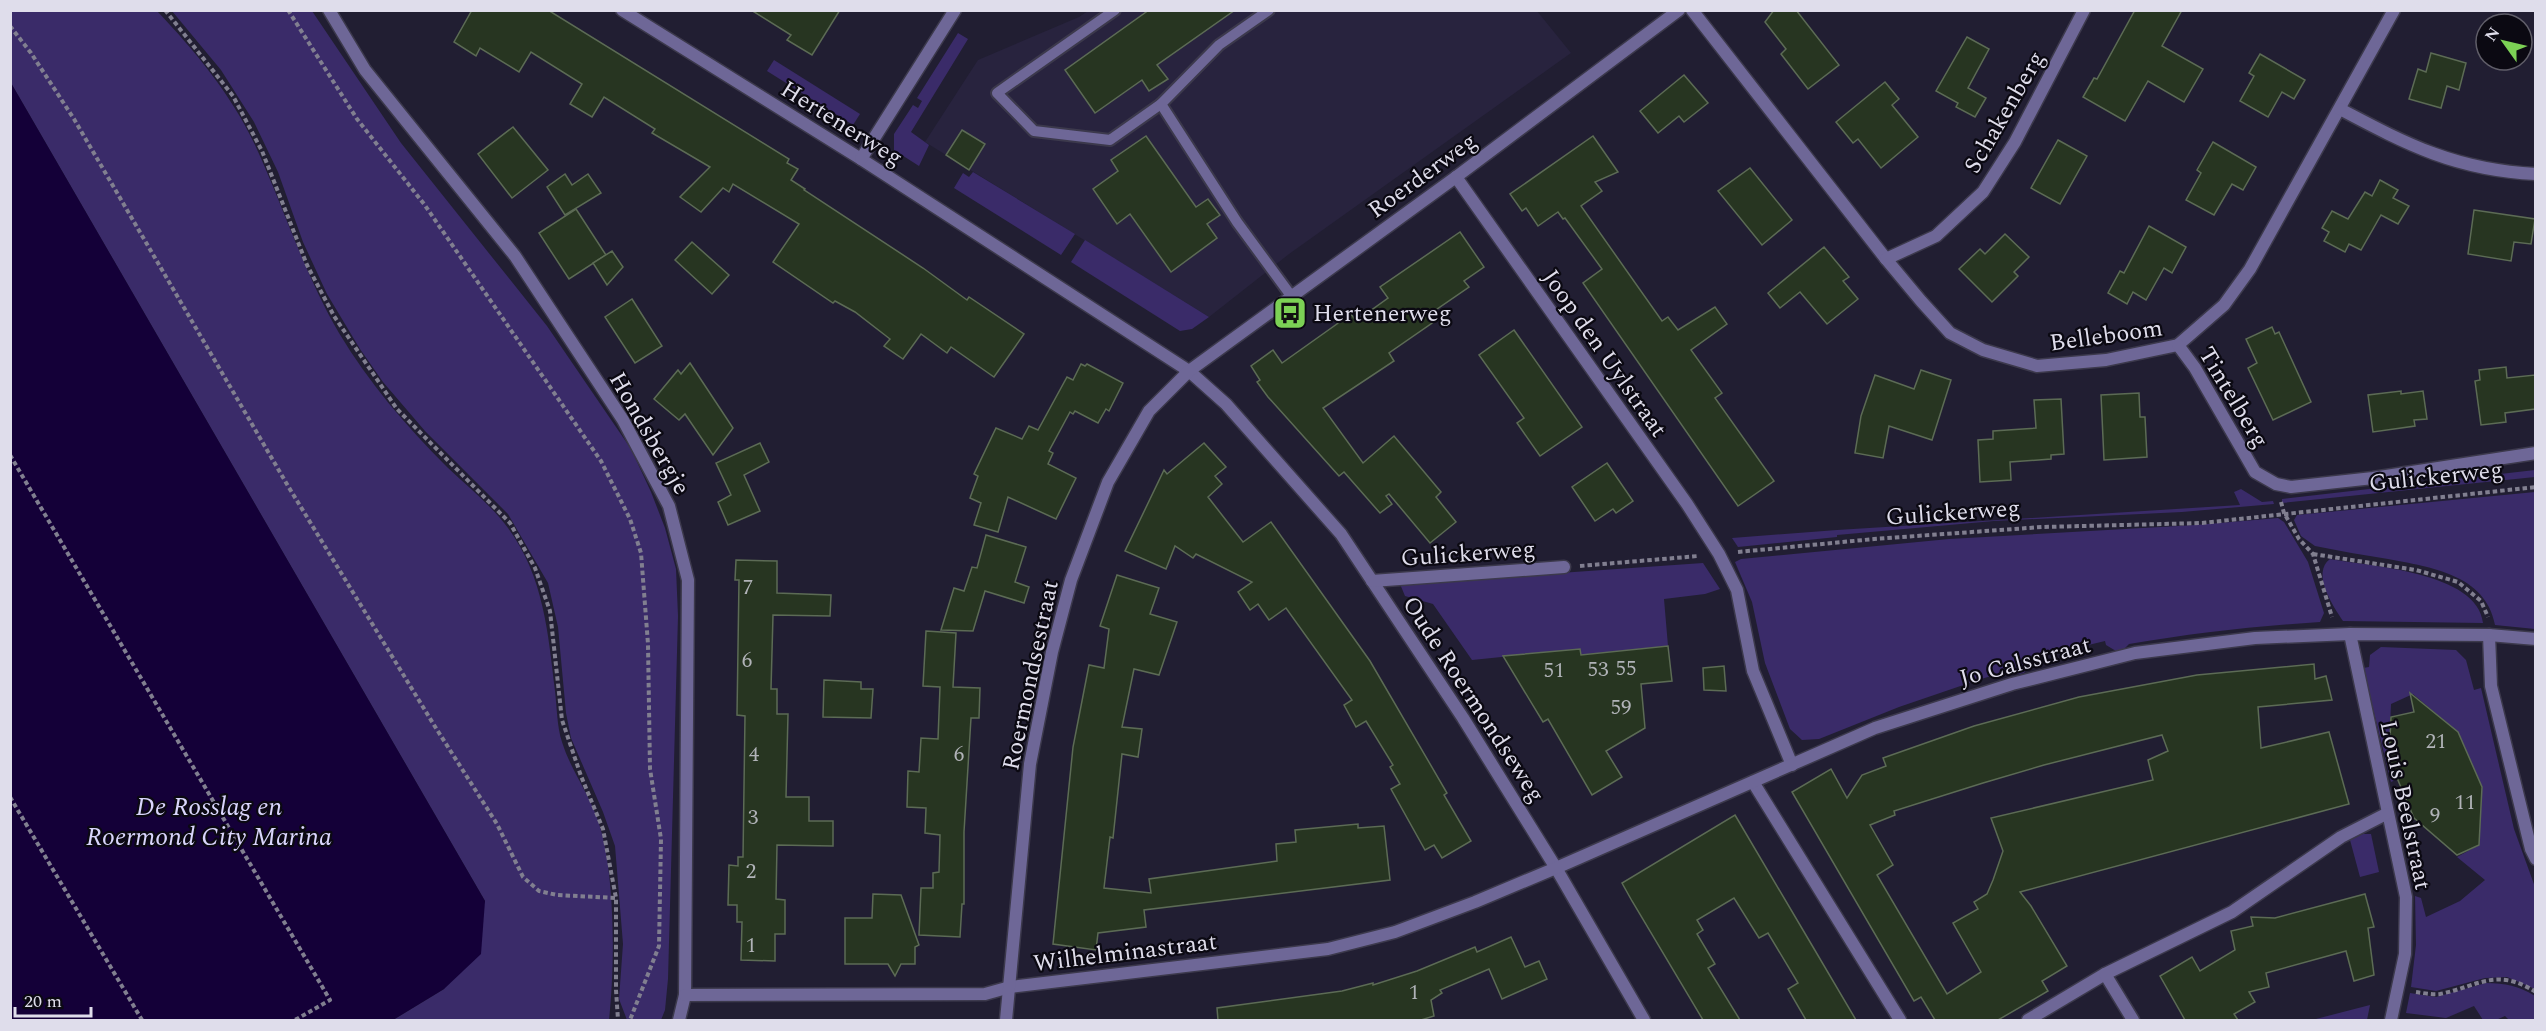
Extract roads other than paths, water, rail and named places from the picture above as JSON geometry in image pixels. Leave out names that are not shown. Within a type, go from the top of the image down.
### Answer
[{"type":"street","name":"Hondsbergje","points":[[329,10],[365,70],[515,256],[623,420],[669,506],[688,580],[685,995],[681,1019]]},
{"type":"street","name":"Hertenerweg","points":[[622,10],[861,159],[1189,371]]},
{"type":"street","points":[[861,159],[955,10]]},
{"type":"street","name":"Roerderweg","points":[[1189,371],[1456,177],[1679,10]]},
{"type":"street","name":"Belleboom","points":[[1692,10],[1886,259],[1950,333],[1983,350],[2037,366],[2106,360],[2178,345],[2224,305],[2250,269],[2394,10]]},
{"type":"street","name":"Schakenberg","points":[[1886,259],[1936,236],[1983,192],[2015,142],[2084,10]]},
{"type":"street","points":[[2340,109],[2427,152],[2487,170],[2535,174]]},
{"type":"street","name":"Joop den Uylstraat","points":[[1456,177],[1719,554],[1737,590],[1753,671],[1792,765]]},
{"type":"street","name":"Tintelberg","points":[[2178,345],[2195,368],[2255,472],[2276,484],[2291,487],[2373,478],[2535,453]]},
{"type":"street","name":"Oude Roermondseweg","points":[[1189,371],[1226,404],[1341,534],[1463,718],[1557,868],[1644,1020]]},
{"type":"street","name":"Roermondsestraat","points":[[1006,1020],[1030,764],[1052,652],[1071,580],[1108,482],[1149,411],[1189,371]]},
{"type":"street","name":"Gulickerweg","points":[[1372,581],[1564,567]]},
{"type":"street","name":"Jo Calsstraat","points":[[1557,868],[1875,728],[2012,684],[2135,653],[2255,638],[2344,634],[2489,635],[2535,639]]},
{"type":"street","name":"Louis Beelstraat","points":[[2344,634],[2406,897],[2405,954],[2391,1020]]},
{"type":"street","points":[[2489,635],[2491,686],[2535,859]]},
{"type":"street","points":[[1753,782],[1900,1020]]},
{"type":"street","points":[[2028,1020],[2105,974],[2232,912],[2341,837],[2386,813]]},
{"type":"street","name":"Wilhelminastraat","points":[[685,995],[985,994],[1010,987],[1328,949],[1395,932],[1557,868]]},
{"type":"street","points":[[2105,974],[2133,1020]]},
{"type":"lane","points":[[1115,10],[997,93],[1034,131],[1110,140],[1161,104],[1220,45],[1269,10]]},
{"type":"lane","points":[[1161,104],[1237,222],[1292,297]]},
{"type":"water","name":"De Rosslag en Roermond City Marina","points":[[11,83],[485,901],[481,954],[444,989],[393,1020],[11,1020]]},
{"type":"place","name":"Hertenerweg","points":[[1290,313]]}]
